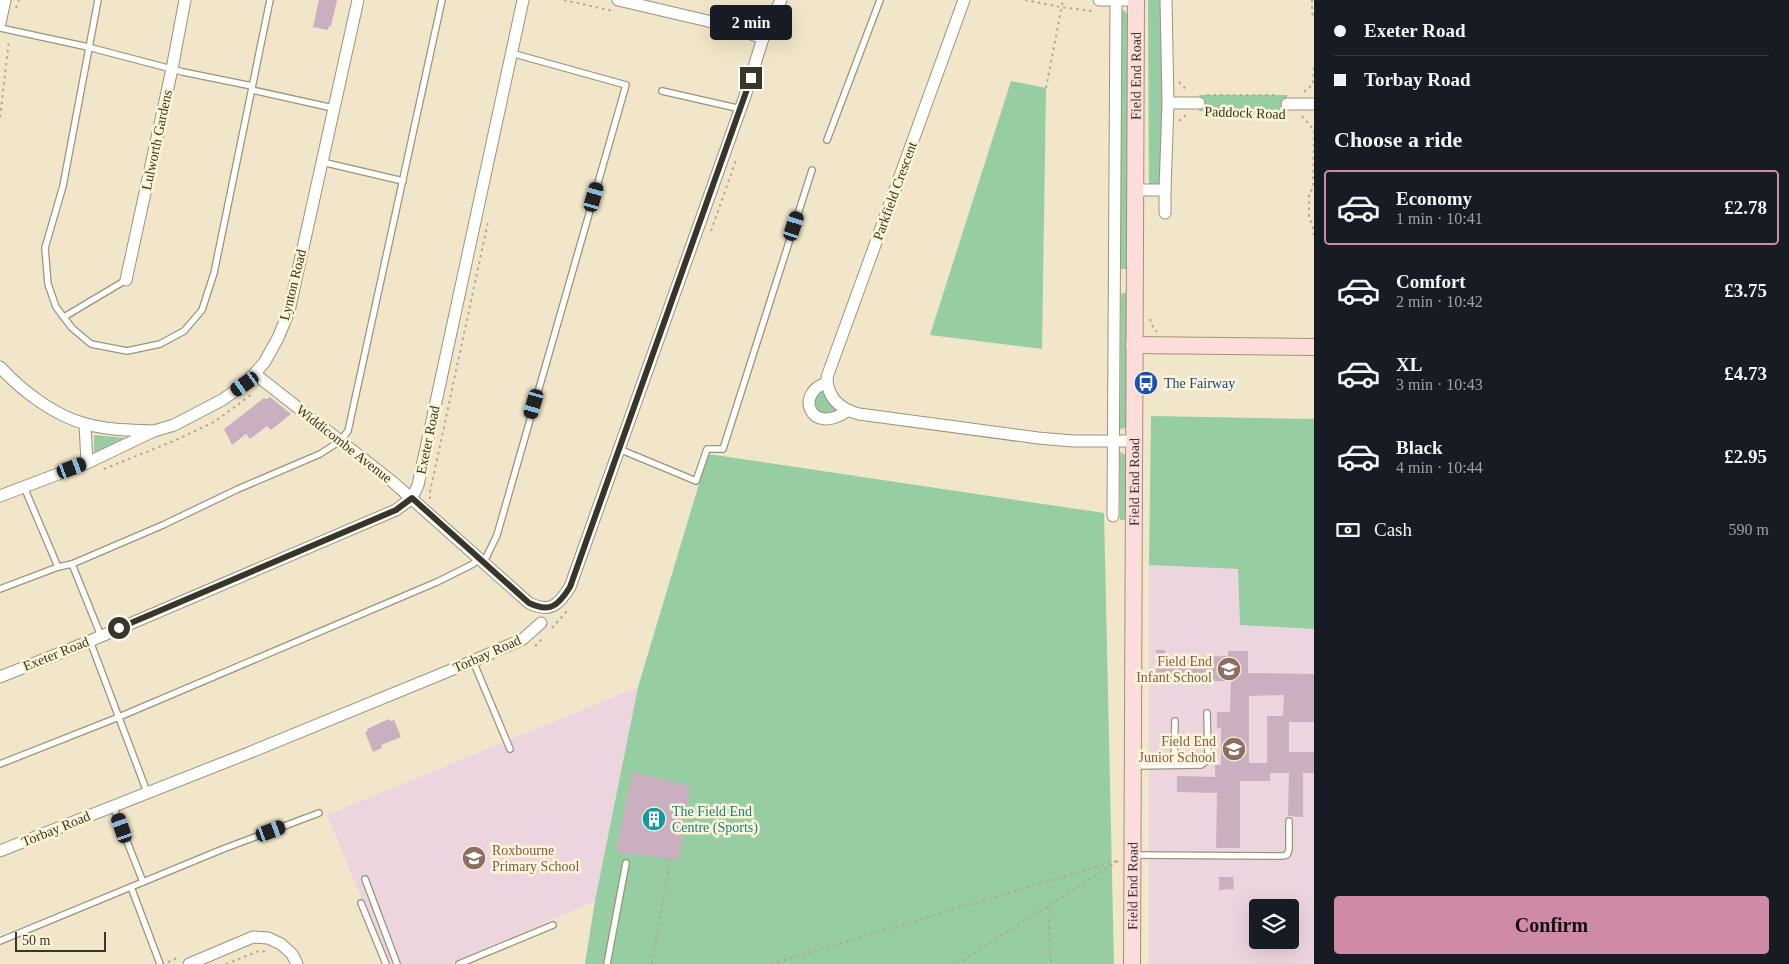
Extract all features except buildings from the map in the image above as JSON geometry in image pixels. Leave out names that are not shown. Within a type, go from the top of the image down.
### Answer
[{"type":"street","points":[[5,0],[5,27]]},
{"type":"street","name":"Lulworth Gardens","points":[[126,280],[172,69],[185,0]]},
{"type":"street","name":"Lynton Road","points":[[0,496],[87,462],[154,431],[174,425],[222,400],[259,377],[289,311],[358,0]]},
{"type":"street","name":"Exeter Road","points":[[0,677],[90,641],[396,510],[412,498],[418,485],[523,0]]},
{"type":"street","points":[[618,0],[725,25],[763,38]]},
{"type":"street","points":[[547,608],[555,606],[564,598],[570,587],[741,109],[763,38],[780,0]]},
{"type":"street","name":"Parkfield Crescent","points":[[827,383],[827,377],[964,0]]},
{"type":"street","points":[[1099,0],[1135,0]]},
{"type":"street","points":[[1113,516],[1116,0]]},
{"type":"street","name":"Field End Road","points":[[1132,964],[1135,0]]},
{"type":"street","points":[[1165,213],[1168,103],[1166,0]]},
{"type":"street","name":"Paddock Road","points":[[1287,109],[1299,100],[1314,104]]},
{"type":"street","name":"Paddock Road","points":[[1168,103],[1199,103]]},
{"type":"street","points":[[1135,190],[1165,190]]},
{"type":"street","points":[[1134,345],[1314,347]]},
{"type":"street","points":[[0,367],[12,381],[33,398],[85,424],[102,428],[154,431]]},
{"type":"street","name":"Widdicombe Avenue","points":[[259,377],[412,498],[529,603],[538,608],[547,608]]},
{"type":"street","points":[[847,410],[834,419],[820,418],[810,408],[809,400],[811,394],[819,385],[827,383],[830,394],[837,402],[847,410],[859,414],[1038,438],[1073,441],[1135,441]]},
{"type":"street","points":[[85,424],[87,462]]},
{"type":"street","name":"Torbay Road","points":[[0,851],[473,661],[523,639],[541,624]]},
{"type":"street","points":[[190,964],[253,937],[268,938],[281,944],[292,954],[297,964]]},
{"type":"lane","points":[[98,0],[63,186],[45,248],[48,284],[56,307],[72,328],[92,344],[127,351],[160,344],[168,340],[184,331],[202,310],[214,274],[270,0]]},
{"type":"lane","points":[[0,589],[58,567],[72,564],[320,454],[340,441],[348,431],[442,0]]},
{"type":"lane","points":[[827,140],[880,0]]},
{"type":"lane","points":[[0,28],[5,27],[334,108]]},
{"type":"lane","points":[[0,764],[118,717],[437,582],[482,560],[497,535],[626,84],[511,53]]},
{"type":"lane","points":[[662,91],[741,109]]},
{"type":"lane","points":[[322,162],[403,181]]},
{"type":"lane","points":[[619,450],[696,481],[707,449],[723,450],[812,170]]},
{"type":"lane","points":[[64,317],[126,280]]},
{"type":"lane","points":[[24,487],[58,567]]},
{"type":"lane","points":[[72,564],[101,636]]},
{"type":"lane","name":"Torbay Road","points":[[541,624],[547,608]]},
{"type":"lane","points":[[90,641],[147,792]]},
{"type":"lane","points":[[473,661],[510,750]]},
{"type":"lane","points":[[1134,766],[1201,765],[1208,756],[1207,713]]},
{"type":"lane","points":[[1174,764],[1175,721]]},
{"type":"lane","points":[[114,806],[143,882]]},
{"type":"lane","points":[[0,941],[223,849],[319,813]]},
{"type":"lane","points":[[1132,855],[1287,855],[1289,850],[1289,821]]},
{"type":"lane","points":[[607,964],[626,863]]},
{"type":"lane","points":[[365,879],[397,964]]},
{"type":"lane","points":[[131,887],[160,964]]},
{"type":"lane","points":[[361,903],[386,964]]},
{"type":"lane","points":[[459,964],[553,925]]},
{"type":"path","points":[[0,117],[5,27],[19,0]]},
{"type":"path","points":[[564,0],[621,13]]},
{"type":"path","points":[[1025,0],[1092,11]]},
{"type":"path","points":[[1046,88],[1063,0]]},
{"type":"path","points":[[1312,0],[1314,16]]},
{"type":"path","points":[[1314,64],[1313,84],[1299,100],[1300,114],[1314,130],[1312,188],[1309,194],[1309,217],[1313,226],[1314,238]]},
{"type":"path","points":[[1173,77],[1191,94]]},
{"type":"path","points":[[1199,103],[1299,100]]},
{"type":"path","name":"Paddock Road","points":[[1199,103],[1287,109]]},
{"type":"path","points":[[710,233],[738,154]]},
{"type":"path","points":[[1150,315],[1153,327],[1157,332],[1164,334]]},
{"type":"path","points":[[102,470],[176,440],[214,422],[254,393],[259,377]]},
{"type":"path","points":[[531,648],[538,644],[570,608]]},
{"type":"path","points":[[652,964],[670,858]]},
{"type":"path","points":[[772,964],[1121,859],[958,964]]},
{"type":"path","points":[[1048,907],[1051,964]]},
{"type":"path","points":[[226,964],[259,951],[276,954]]},
{"type":"shaded area","points":[[1149,565],[1239,569],[1240,625],[1314,629],[1314,964],[1149,964]]},
{"type":"shaded area","name":"Roxbourne Primary School","points":[[638,687],[595,901],[449,964],[389,964],[327,815]]},
{"type":"green space","points":[[1148,0],[1166,0],[1165,190],[1149,190]]},
{"type":"green space","points":[[1123,10],[1128,17],[1127,269],[1121,269],[1121,11]]},
{"type":"green space","points":[[1011,81],[1046,88],[1042,349],[930,335]]},
{"type":"green space","points":[[1199,95],[1287,95],[1287,114],[1199,111]]},
{"type":"green space","points":[[1127,292],[1127,425],[1125,428],[1120,429],[1121,294]]},
{"type":"green space","points":[[822,388],[828,402],[838,411],[826,417],[816,411],[813,398]]},
{"type":"green space","points":[[1151,416],[1314,419],[1314,629],[1240,625],[1238,569],[1149,565]]},
{"type":"green space","points":[[94,435],[126,438],[94,456]]},
{"type":"green space","points":[[1120,452],[1127,455],[1127,520],[1120,520]]},
{"type":"green space","points":[[708,454],[1104,513],[1114,964],[585,964],[595,901],[638,687]]},
{"type":"place","name":"The Fairway","points":[[1146,383]]},
{"type":"place","name":"Field End Infant School","points":[[1229,669]]},
{"type":"place","name":"Field End Junior School","points":[[1234,749]]},
{"type":"place","name":"The Field End Centre (Sports)","points":[[654,819]]},
{"type":"place","name":"Roxbourne Primary School","points":[[474,858]]},
{"type":"route","points":[[119,628],[396,510],[412,498],[529,603],[538,608],[555,606],[564,598],[570,587],[751,78]]}]
